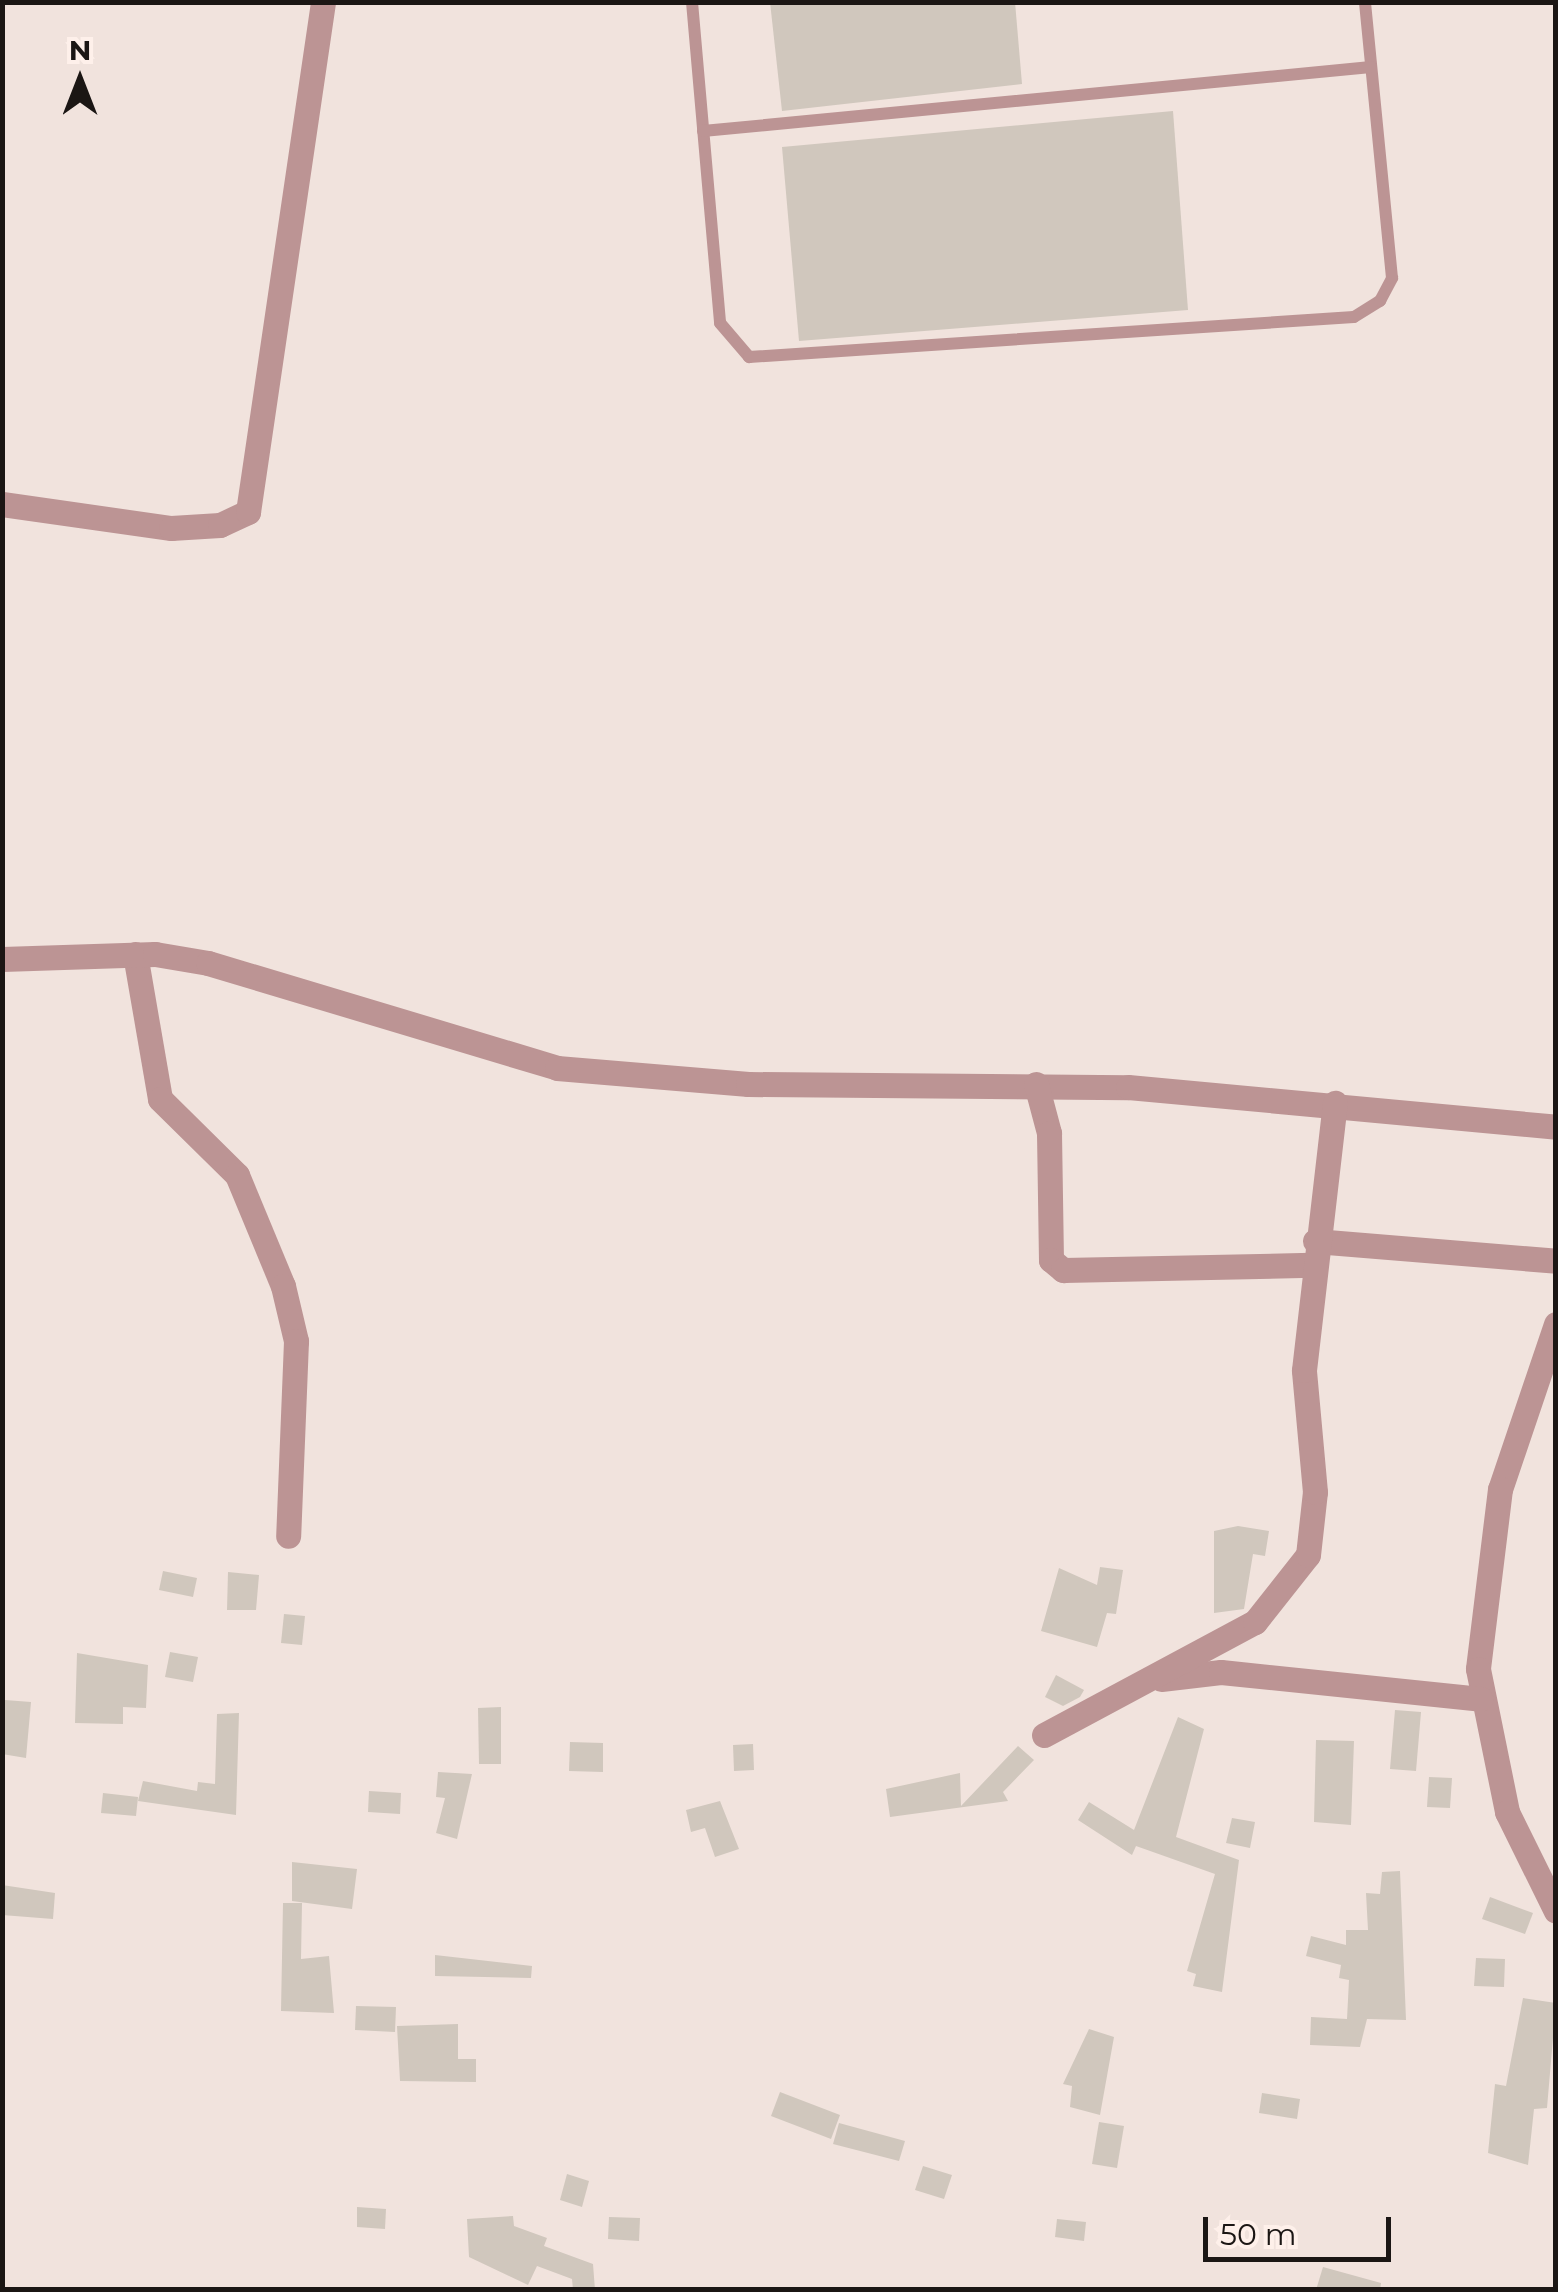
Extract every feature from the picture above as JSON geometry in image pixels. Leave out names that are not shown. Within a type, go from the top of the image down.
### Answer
[{"type":"street","points":[[2,504],[172,528],[220,525],[248,512],[322,2]]},
{"type":"street","points":[[2,958],[135,954],[208,963],[557,1068],[748,1084],[1036,1084],[1335,1103],[1556,1128]]},
{"type":"street","points":[[135,954],[160,1099],[237,1175],[284,1286],[296,1341],[288,1536]]},
{"type":"street","points":[[1036,1084],[1048,1133],[1051,1260],[1063,1270],[1314,1253],[1556,1261]]},
{"type":"street","points":[[1044,1735],[1255,1622],[1308,1555],[1314,1253],[1335,1103]]},
{"type":"street","points":[[1556,1324],[1500,1489],[1481,1700],[1508,1812],[1556,1911]]},
{"type":"street","points":[[1146,1680],[1221,1672],[1481,1700]]},
{"type":"lane","points":[[692,2],[720,324],[749,357],[1354,317],[1380,301],[1392,278],[1365,2]]},
{"type":"lane","points":[[704,132],[1372,68]]},
{"type":"building","points":[[770,2],[1015,2],[1022,84],[782,111]]},
{"type":"building","points":[[1173,111],[1188,310],[799,341],[782,147]]},
{"type":"building","points":[[1238,1526],[1269,1531],[1265,1556],[1253,1554],[1244,1609],[1214,1613],[1214,1531]]},
{"type":"building","points":[[1100,1567],[1123,1570],[1116,1614],[1107,1613],[1097,1647],[1041,1631],[1059,1568],[1097,1585]]},
{"type":"building","points":[[163,1571],[197,1578],[193,1597],[159,1590]]},
{"type":"building","points":[[228,1572],[259,1575],[256,1610],[227,1610]]},
{"type":"building","points":[[284,1614],[305,1616],[302,1645],[281,1643]]},
{"type":"building","points":[[170,1652],[198,1657],[193,1682],[165,1677]]},
{"type":"building","points":[[77,1653],[148,1665],[146,1708],[123,1707],[123,1724],[75,1723]]},
{"type":"building","points":[[1056,1675],[1084,1690],[1080,1697],[1063,1706],[1045,1697]]},
{"type":"building","points":[[5,1700],[31,1702],[26,1758],[2,1754]]},
{"type":"building","points":[[501,1707],[501,1764],[479,1764],[478,1708]]},
{"type":"building","points":[[1395,1710],[1421,1712],[1416,1771],[1390,1769]]},
{"type":"building","points":[[239,1713],[236,1815],[138,1801],[143,1781],[197,1791],[198,1782],[215,1784],[217,1714]]},
{"type":"building","points":[[1178,1717],[1204,1729],[1176,1837],[1239,1860],[1222,1992],[1193,1986],[1196,1974],[1187,1971],[1215,1874],[1136,1846],[1132,1855],[1078,1820],[1089,1802],[1134,1830]]},
{"type":"building","points":[[1316,1740],[1354,1741],[1351,1825],[1314,1822]]},
{"type":"building","points":[[570,1742],[603,1743],[603,1772],[569,1771]]},
{"type":"building","points":[[753,1744],[754,1770],[734,1771],[733,1745]]},
{"type":"building","points":[[1018,1746],[1034,1760],[1003,1792],[1008,1801],[890,1817],[886,1789],[960,1773],[961,1806]]},
{"type":"building","points":[[438,1772],[472,1774],[457,1839],[436,1833],[445,1798],[436,1797]]},
{"type":"building","points":[[1429,1777],[1452,1778],[1450,1808],[1427,1807]]},
{"type":"building","points":[[369,1791],[401,1793],[400,1814],[368,1812]]},
{"type":"building","points":[[103,1793],[138,1797],[136,1816],[101,1813]]},
{"type":"building","points":[[720,1801],[739,1849],[715,1857],[705,1828],[691,1832],[686,1810]]},
{"type":"building","points":[[1232,1818],[1255,1822],[1250,1848],[1226,1843]]},
{"type":"building","points":[[292,1862],[357,1869],[352,1909],[292,1901]]},
{"type":"building","points":[[1400,1871],[1406,2020],[1367,2019],[1360,2047],[1310,2045],[1311,2017],[1347,2019],[1349,1980],[1339,1978],[1341,1965],[1306,1956],[1311,1936],[1346,1945],[1346,1930],[1368,1930],[1366,1893],[1380,1894],[1382,1872]]},
{"type":"building","points":[[2,1885],[55,1893],[53,1919],[2,1915]]},
{"type":"building","points":[[1490,1897],[1533,1913],[1525,1934],[1482,1919]]},
{"type":"building","points":[[283,1903],[302,1903],[301,1959],[329,1956],[334,2013],[281,2011]]},
{"type":"building","points":[[435,1955],[532,1966],[531,1978],[435,1976]]},
{"type":"building","points":[[1476,1958],[1505,1959],[1504,1987],[1474,1986]]},
{"type":"building","points":[[1523,1998],[1556,2003],[1547,2108],[1534,2109],[1528,2165],[1488,2153],[1495,2084],[1506,2086]]},
{"type":"building","points":[[356,2006],[396,2007],[395,2032],[355,2030]]},
{"type":"building","points":[[458,2024],[458,2059],[476,2059],[476,2082],[400,2081],[397,2026]]},
{"type":"building","points":[[1089,2029],[1114,2037],[1100,2115],[1070,2107],[1072,2086],[1063,2084]]},
{"type":"building","points":[[780,2092],[840,2115],[831,2139],[771,2116]]},
{"type":"building","points":[[1262,2093],[1300,2099],[1297,2119],[1259,2113]]},
{"type":"building","points":[[1099,2122],[1124,2126],[1117,2168],[1092,2164]]},
{"type":"building","points":[[839,2123],[905,2141],[899,2161],[833,2144]]},
{"type":"building","points":[[923,2166],[952,2175],[944,2199],[915,2190]]},
{"type":"building","points":[[567,2174],[589,2181],[582,2207],[560,2200]]},
{"type":"building","points":[[357,2207],[386,2209],[385,2229],[357,2227]]},
{"type":"building","points":[[513,2216],[514,2226],[547,2238],[544,2246],[593,2264],[595,2290],[573,2290],[572,2279],[537,2266],[528,2285],[469,2257],[467,2219]]},
{"type":"building","points":[[609,2217],[640,2218],[639,2241],[608,2239]]},
{"type":"building","points":[[1057,2219],[1086,2222],[1084,2241],[1055,2237]]},
{"type":"building","points":[[1323,2267],[1381,2283],[1380,2290],[1316,2290]]}]
